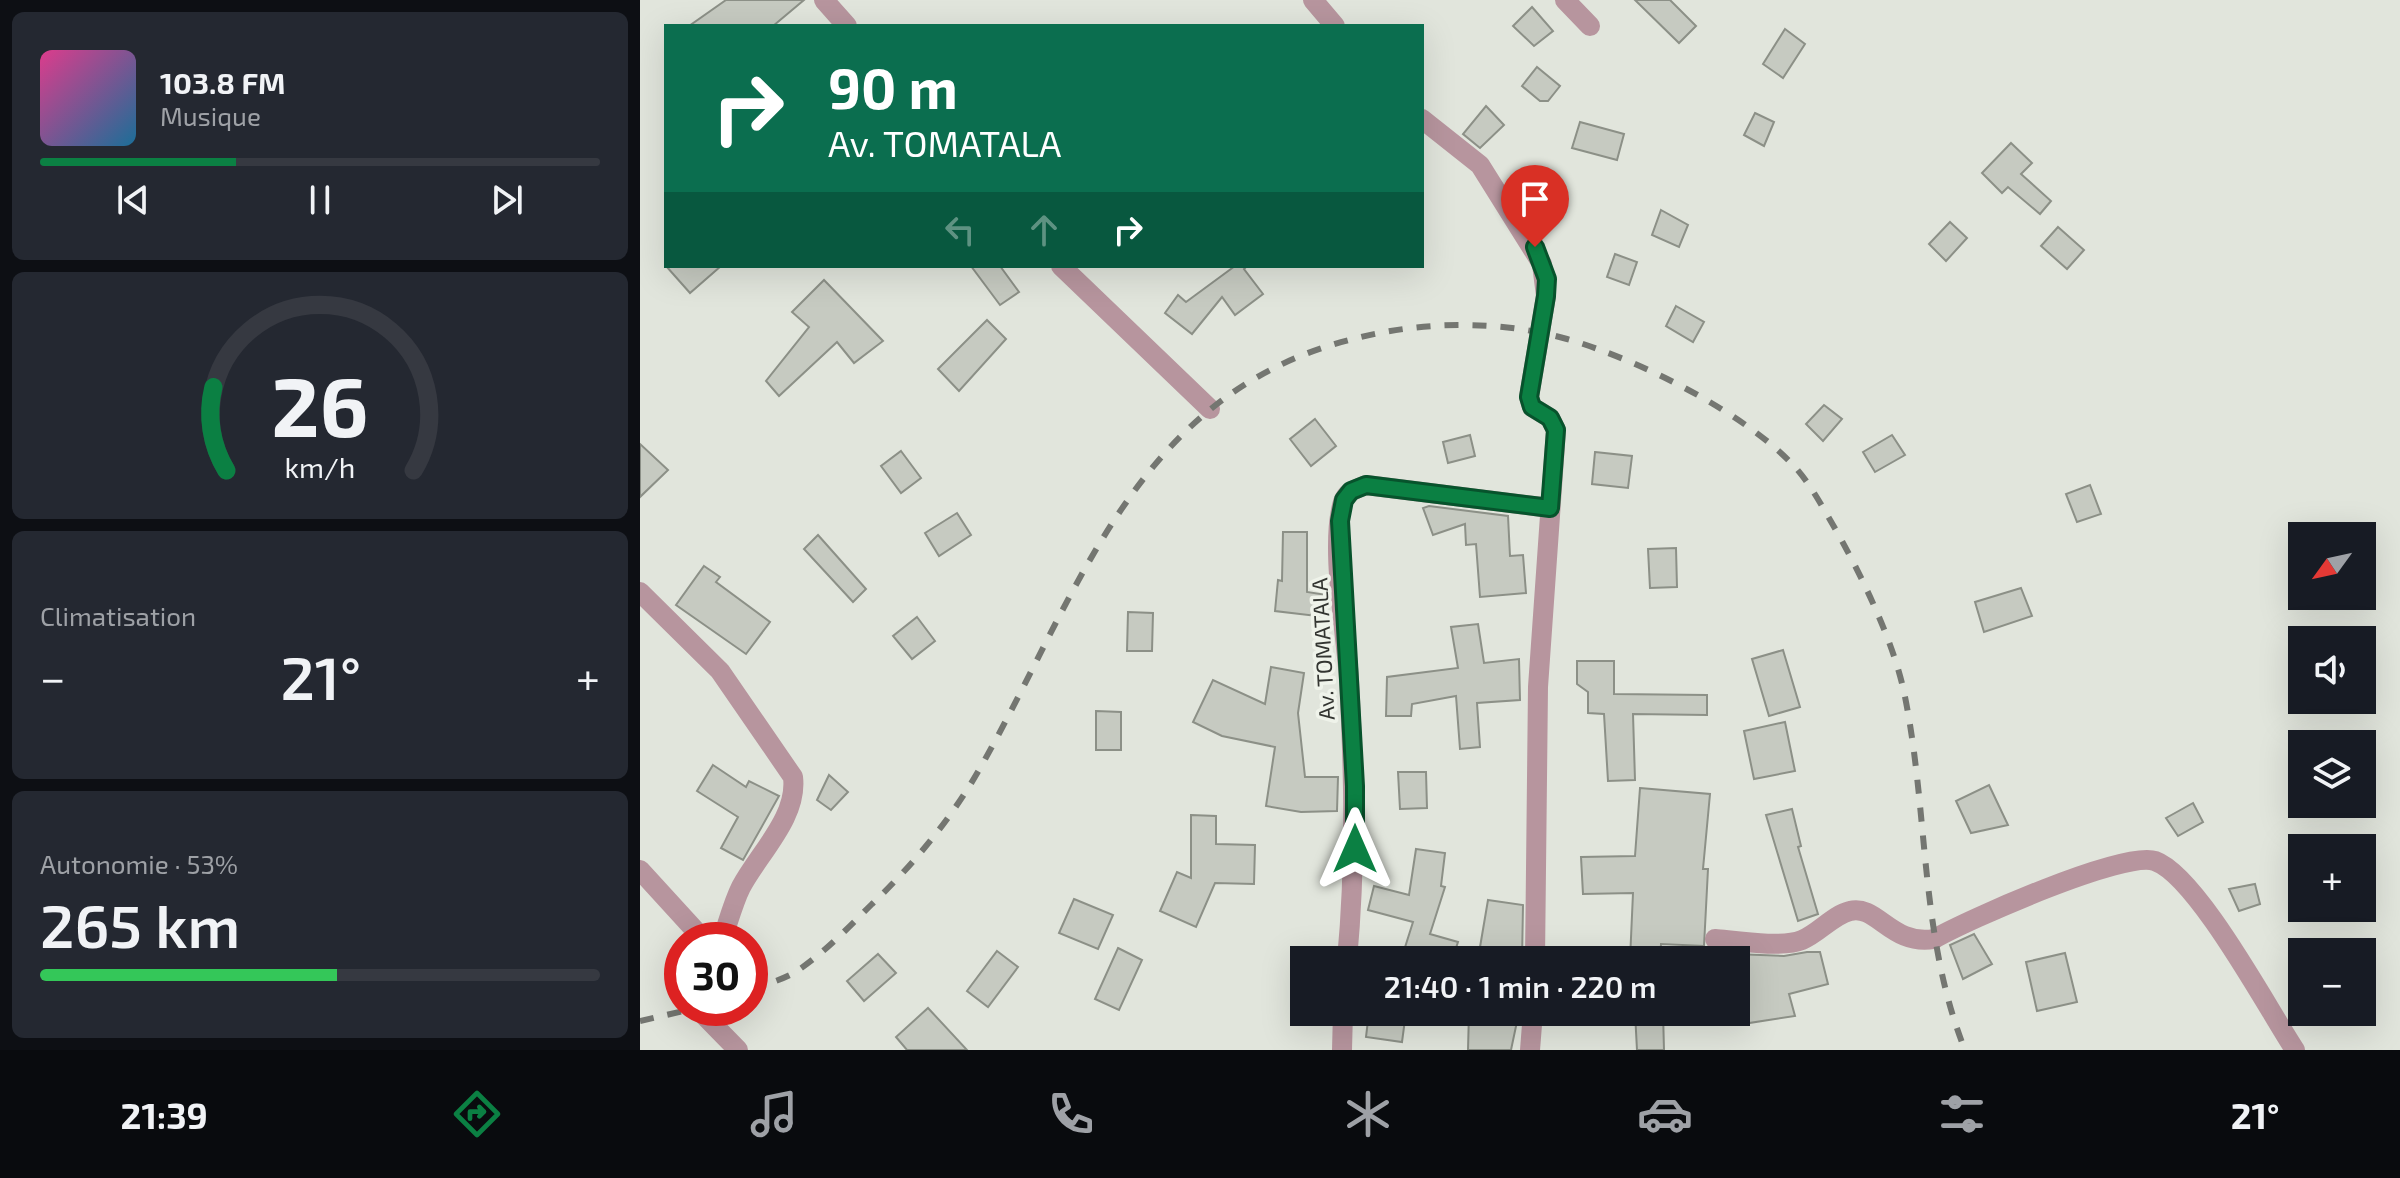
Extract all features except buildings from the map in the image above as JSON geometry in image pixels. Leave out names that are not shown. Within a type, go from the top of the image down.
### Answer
[{"type":"street","points":[[824,0],[845,24]]},
{"type":"street","points":[[1313,0],[1333,24]]},
{"type":"street","points":[[1565,0],[1590,26]]},
{"type":"street","points":[[1424,121],[1480,165],[1542,264],[1546,296],[1529,397],[1532,407],[1550,418],[1556,430],[1538,687],[1540,765],[1535,946]]},
{"type":"street","points":[[1063,268],[1210,409]]},
{"type":"street","name":"Av. TOMATALA","points":[[1348,946],[1355,881],[1355,786],[1340,554],[1344,500],[1351,491],[1366,485],[1550,508]]},
{"type":"street","points":[[640,592],[720,671],[793,777],[795,792],[788,813],[740,889],[728,922]]},
{"type":"street","points":[[1715,939],[1800,941],[1851,910],[1870,912],[1894,934],[1917,942],[1934,939],[2091,873],[2130,859],[2153,859],[2173,870],[2207,915],[2295,1050]]},
{"type":"street","points":[[640,870],[688,922]]},
{"type":"street","points":[[715,1026],[738,1050]]},
{"type":"street","points":[[1342,1050],[1343,1026]]},
{"type":"street","points":[[1530,1050],[1532,1026]]},
{"type":"railway","points":[[768,983],[792,974],[817,956],[887,889],[930,841],[979,770],[1084,570],[1123,508],[1166,451],[1218,403],[1281,365],[1357,338],[1409,328],[1489,326],[1541,333],[1595,348],[1688,390],[1719,407],[1773,446],[1810,487],[1864,585],[1899,672],[1912,737],[1932,918],[1950,1007],[1965,1050]]},
{"type":"railway","points":[[640,1021],[664,1016]]},
{"type":"route","points":[[1355,849],[1355,786],[1340,554],[1340,521],[1344,500],[1351,491],[1366,485],[1550,508],[1555,424],[1532,407],[1529,397],[1543,332],[1547,279],[1535,247]]}]
